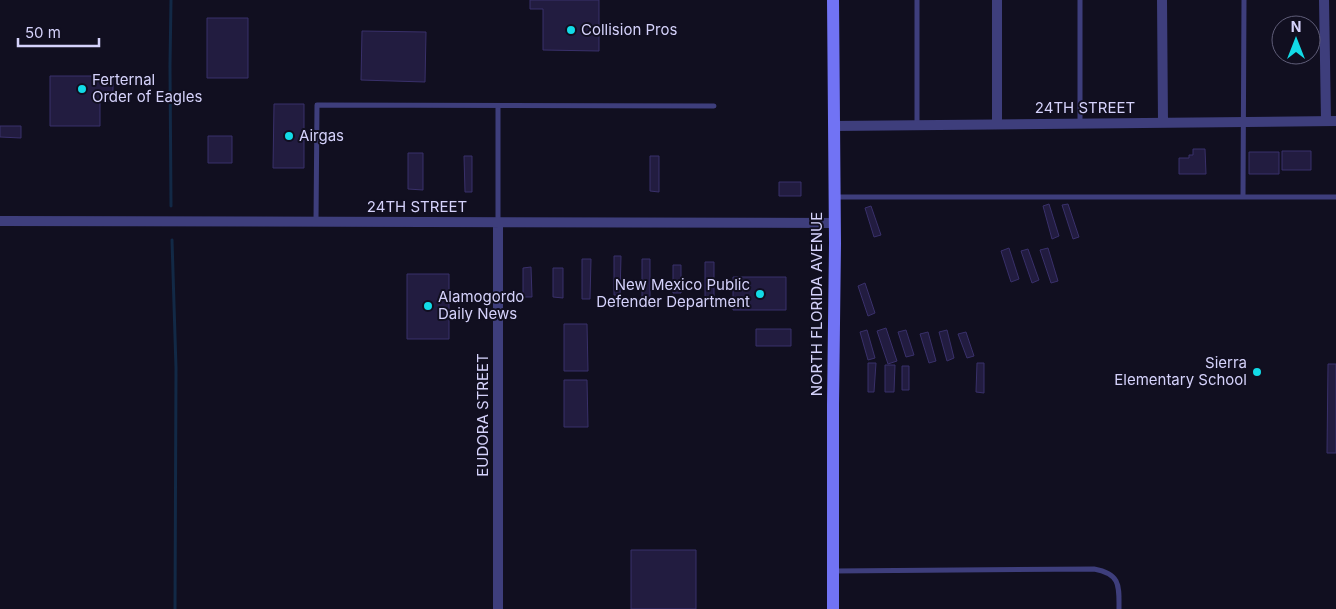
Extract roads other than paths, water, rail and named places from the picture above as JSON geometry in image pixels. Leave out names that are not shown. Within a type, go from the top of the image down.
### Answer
[{"type":"main road","name":"NORTH FLORIDA AVENUE","points":[[833,609],[834,0]]},
{"type":"street","points":[[997,0],[998,124]]},
{"type":"street","points":[[1162,0],[1163,122]]},
{"type":"street","points":[[1324,0],[1331,121]]},
{"type":"street","name":"24TH STREET","points":[[834,126],[1331,121]]},
{"type":"street","name":"24TH STREET","points":[[0,221],[835,223]]},
{"type":"street","name":"EUDORA STREET","points":[[498,222],[498,609]]},
{"type":"lane","points":[[917,0],[917,126]]},
{"type":"lane","points":[[1080,0],[1080,123]]},
{"type":"lane","points":[[1243,196],[1244,0]]},
{"type":"lane","points":[[316,222],[317,105],[714,106]]},
{"type":"lane","points":[[498,106],[498,222]]},
{"type":"lane","points":[[834,197],[1336,197]]},
{"type":"lane","points":[[833,571],[1094,569],[1112,575],[1117,581],[1119,586],[1119,609]]},
{"type":"waterway","points":[[171,0],[171,206]]},
{"type":"waterway","points":[[172,240],[176,368],[175,609]]},
{"type":"place","name":"Collision Pros","points":[[571,30]]},
{"type":"place","name":"Ferternal Order of Eagles","points":[[82,89]]},
{"type":"place","name":"Airgas","points":[[289,136]]},
{"type":"place","name":"New Mexico Public Defender Department","points":[[760,294]]},
{"type":"place","name":"Alamogordo Daily News","points":[[428,306]]},
{"type":"place","name":"Sierra Elementary School","points":[[1257,372]]}]
